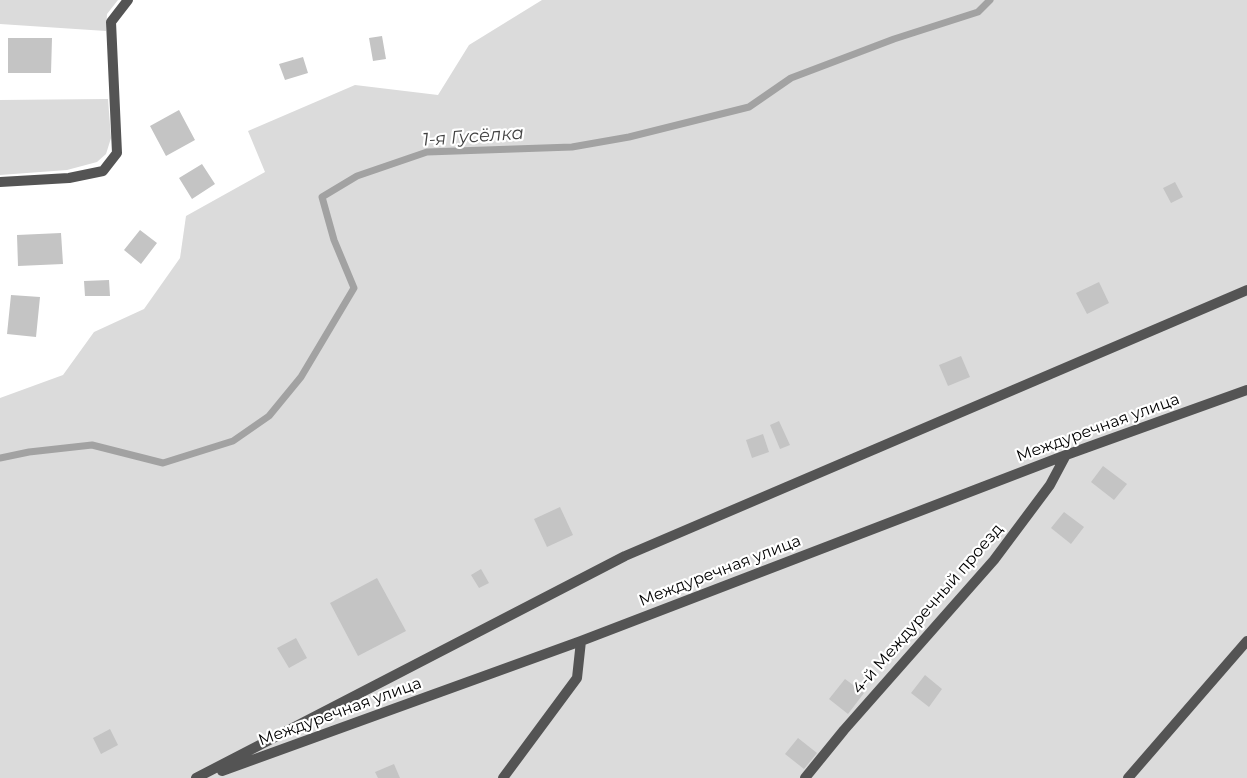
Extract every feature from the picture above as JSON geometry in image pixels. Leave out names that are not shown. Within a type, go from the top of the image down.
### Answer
[{"type":"street","points":[[0,182],[69,178],[103,170],[117,152],[111,22],[128,0]]},
{"type":"street","points":[[196,778],[625,556],[1247,290]]},
{"type":"street","name":"Междуречная улица","points":[[202,778],[581,640],[1066,455],[1247,390]]},
{"type":"street","name":"4-й Междуречный проезд","points":[[805,778],[844,730],[994,560],[1050,485],[1066,455]]},
{"type":"street","points":[[503,778],[577,678],[581,640]]},
{"type":"street","points":[[1128,778],[1247,641]]},
{"type":"shaded area","points":[[0,0],[118,0],[107,14],[106,31],[0,24]]},
{"type":"shaded area","points":[[542,0],[1247,0],[1247,778],[0,778],[0,398],[63,375],[94,332],[144,309],[180,258],[186,216],[265,172],[248,131],[355,85],[438,95],[469,45]]},
{"type":"shaded area","points":[[108,99],[111,138],[106,154],[97,162],[67,170],[0,175],[0,100]]},
{"type":"building","points":[[382,36],[386,59],[373,61],[369,38]]},
{"type":"building","points":[[8,38],[52,38],[51,73],[8,73]]},
{"type":"building","points":[[303,57],[308,73],[285,80],[279,64]]},
{"type":"building","points":[[179,110],[195,140],[166,156],[150,126]]},
{"type":"building","points":[[202,164],[215,184],[192,199],[179,178]]},
{"type":"building","points":[[1175,182],[1183,197],[1171,203],[1163,188]]},
{"type":"building","points":[[140,230],[157,243],[141,264],[124,250]]},
{"type":"building","points":[[61,233],[63,264],[18,266],[17,235]]},
{"type":"building","points":[[109,280],[110,296],[85,296],[84,281]]},
{"type":"building","points":[[1099,282],[1109,303],[1087,314],[1076,293]]},
{"type":"building","points":[[11,295],[40,297],[36,337],[7,334]]},
{"type":"building","points":[[961,356],[970,377],[948,386],[939,365]]},
{"type":"building","points":[[779,421],[790,445],[780,449],[770,425]]},
{"type":"building","points":[[763,434],[769,452],[752,458],[746,440]]},
{"type":"building","points":[[1103,466],[1127,484],[1114,500],[1091,482]]},
{"type":"building","points":[[560,507],[573,535],[547,547],[534,519]]},
{"type":"building","points":[[1064,512],[1084,527],[1071,544],[1051,528]]},
{"type":"building","points":[[481,569],[489,583],[479,588],[471,575]]},
{"type":"building","points":[[377,578],[406,631],[358,656],[330,603]]},
{"type":"building","points":[[296,638],[307,658],[289,668],[277,648]]},
{"type":"building","points":[[925,675],[942,689],[929,707],[911,693]]},
{"type":"building","points":[[845,679],[864,693],[848,714],[829,699]]},
{"type":"building","points":[[110,729],[118,745],[101,754],[93,738]]},
{"type":"building","points":[[798,738],[817,753],[804,769],[785,754]]},
{"type":"building","points":[[394,764],[400,778],[378,778],[375,772]]},
{"type":"waterway","name":"1-я Гусёлка","points":[[0,458],[29,452],[92,445],[163,463],[233,441],[269,416],[301,377],[354,288],[334,240],[322,197],[357,176],[427,152],[572,147],[629,137],[749,107],[791,78],[894,39],[978,12],[990,0]]}]
